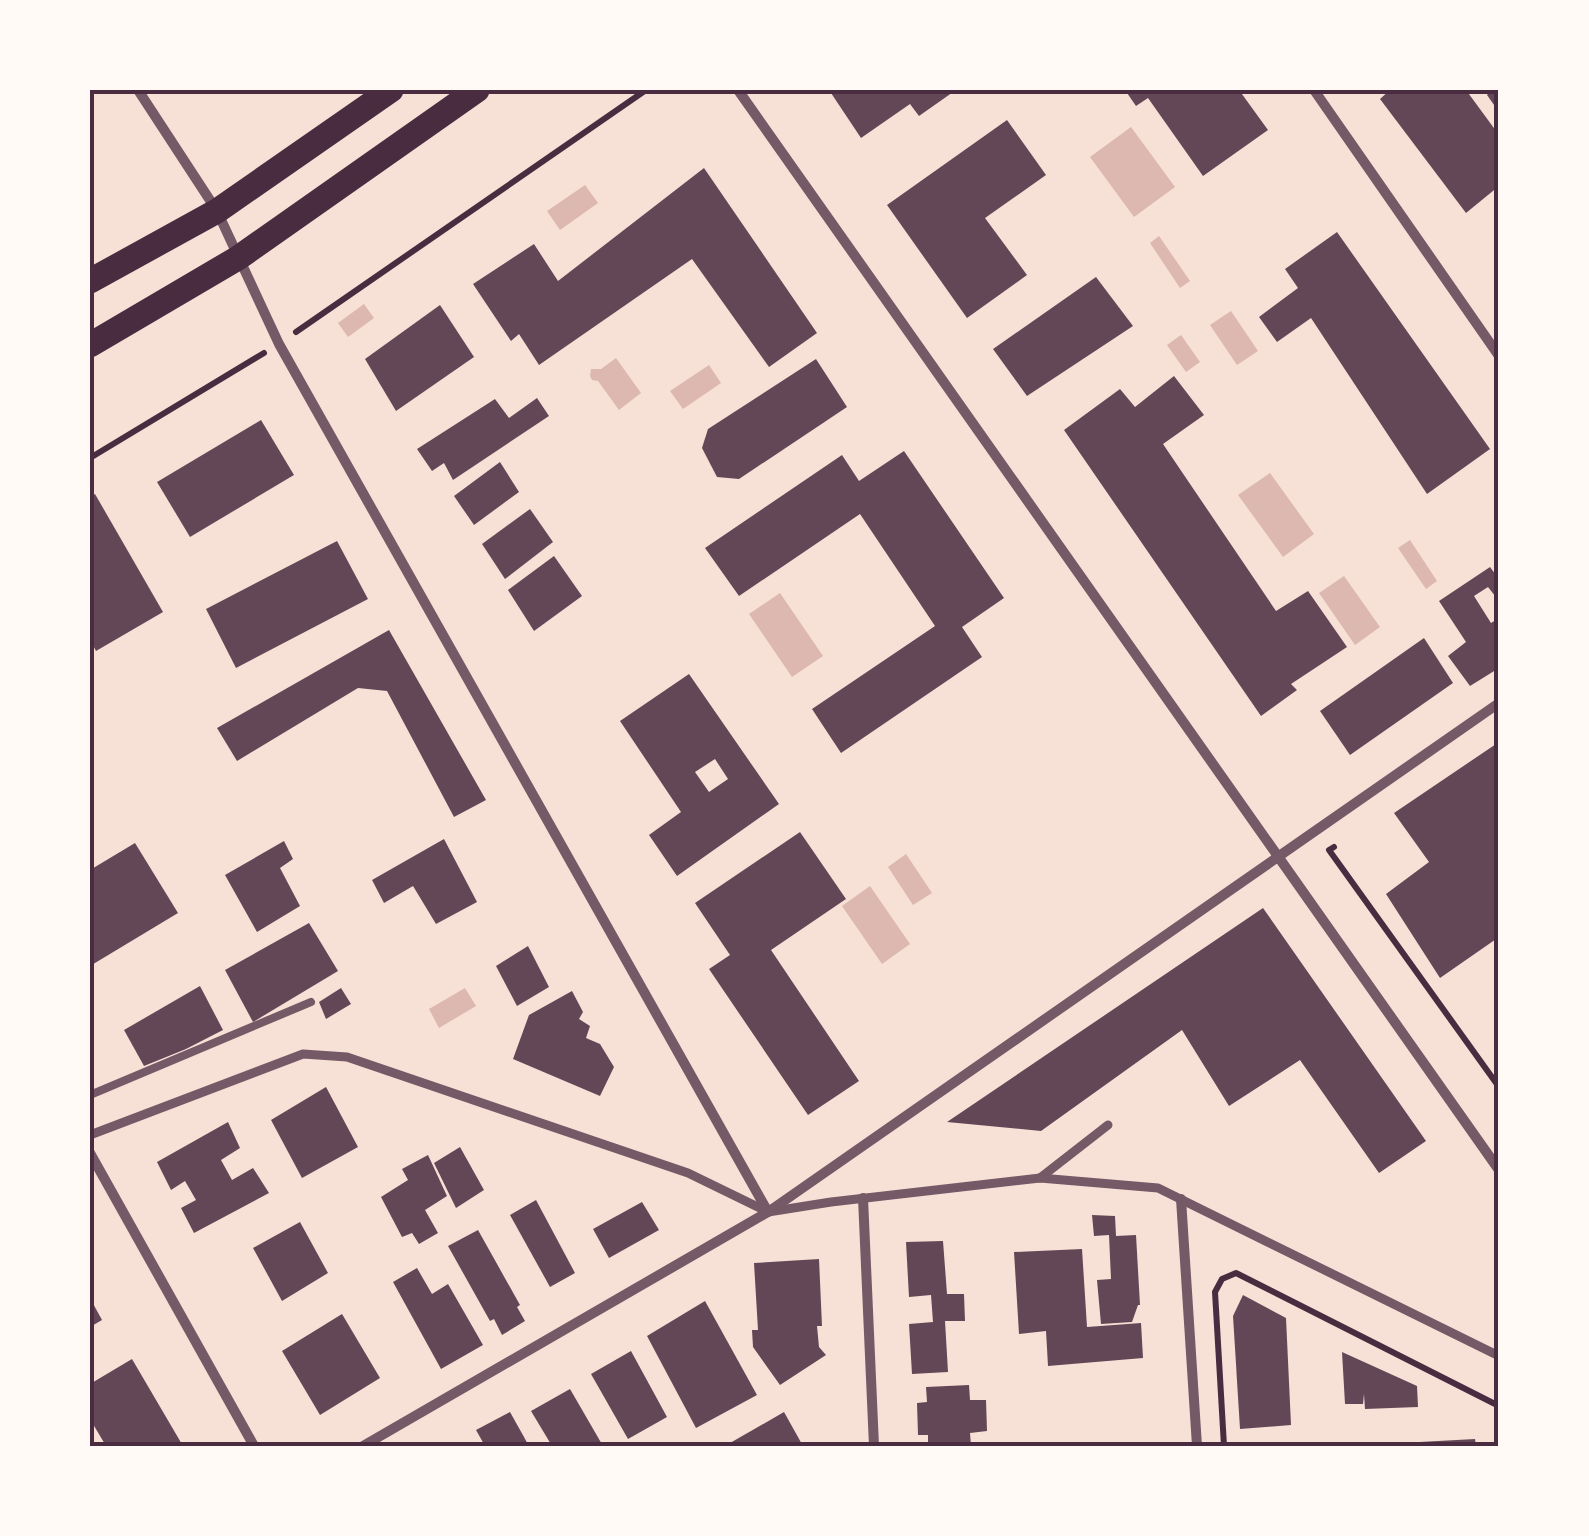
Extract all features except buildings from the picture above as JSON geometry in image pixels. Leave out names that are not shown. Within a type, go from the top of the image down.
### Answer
[{"type":"main road","points":[[90,282],[217,210],[391,90]]},
{"type":"main road","points":[[90,345],[238,258],[476,90]]},
{"type":"street","points":[[138,90],[217,210],[279,344],[768,1212]]},
{"type":"street","points":[[738,90],[1499,1170]]},
{"type":"street","points":[[1314,90],[1499,356]]},
{"type":"street","points":[[363,1446],[768,1212],[1499,704]]},
{"type":"street","points":[[90,1135],[303,1054],[347,1057],[688,1174],[768,1212],[1040,1178],[1158,1188],[1499,1356]]},
{"type":"street","points":[[1040,1178],[1108,1125]]},
{"type":"street","points":[[90,1153],[254,1446]]},
{"type":"street","points":[[863,1198],[874,1446]]},
{"type":"street","points":[[1181,1199],[1197,1446]]},
{"type":"lane","points":[[90,1096],[311,1002]]},
{"type":"path","points":[[90,458],[279,344],[646,90]]},
{"type":"path","points":[[1329,850],[1499,1087]]},
{"type":"path","points":[[1224,1446],[1215,1292],[1222,1279],[1236,1273],[1499,1406]]},
{"type":"shaded area","points":[[1131,127],[1175,187],[1134,217],[1090,157]]},
{"type":"shaded area","points":[[585,185],[598,203],[560,230],[547,211]]},
{"type":"shaded area","points":[[1159,236],[1190,281],[1180,288],[1150,243]]},
{"type":"shaded area","points":[[364,304],[374,318],[348,337],[338,323]]},
{"type":"shaded area","points":[[1231,311],[1258,351],[1237,365],[1210,325]]},
{"type":"shaded area","points":[[1181,335],[1200,362],[1186,372],[1167,345]]},
{"type":"shaded area","points":[[616,358],[641,393],[619,410],[590,376],[591,369],[601,369]]},
{"type":"shaded area","points":[[709,365],[721,383],[683,409],[670,391]]},
{"type":"shaded area","points":[[1270,473],[1314,534],[1283,557],[1238,495]]},
{"type":"shaded area","points":[[1410,540],[1437,581],[1426,589],[1398,548]]},
{"type":"shaded area","points":[[1344,576],[1380,627],[1355,645],[1319,593]]},
{"type":"shaded area","points":[[780,593],[823,656],[792,677],[749,614]]},
{"type":"shaded area","points":[[906,854],[932,893],[913,905],[888,867]]},
{"type":"shaded area","points":[[870,886],[910,944],[882,964],[842,906]]},
{"type":"shaded area","points":[[465,988],[476,1006],[439,1028],[429,1009]]}]
